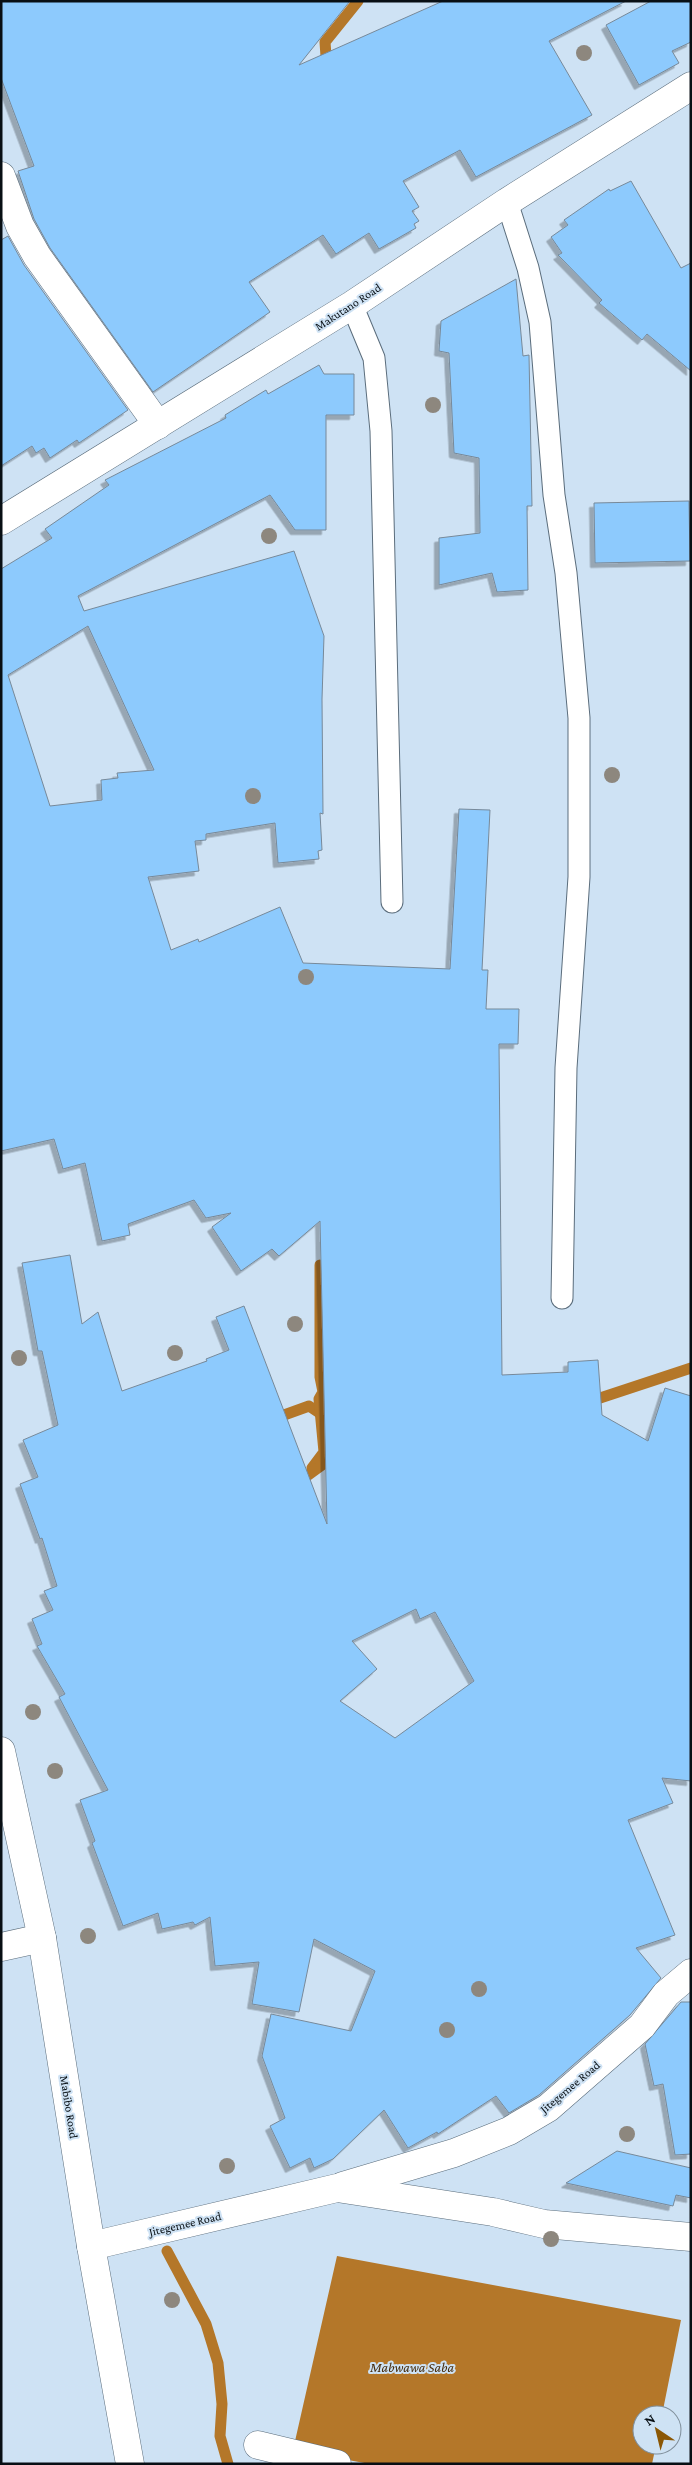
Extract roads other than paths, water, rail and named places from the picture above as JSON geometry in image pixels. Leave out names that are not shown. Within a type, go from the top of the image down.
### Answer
[{"type":"street","name":"Makutano Road","points":[[1,521],[352,305],[507,202],[691,86]]},
{"type":"street","points":[[1,176],[20,226],[38,256],[158,425]]},
{"type":"street","name":"Mabibo Road","points":[[1,1751],[42,1938],[91,2246],[130,2464]]},
{"type":"street","points":[[1,1946],[42,1938]]},
{"type":"street","name":"Jitegemee Road","points":[[91,2246],[337,2188],[454,2153],[508,2131],[548,2108],[642,2026],[666,1994],[691,1973]]},
{"type":"street","name":"Jitegemee Road","points":[[337,2188],[493,2212],[544,2224],[691,2237]]},
{"type":"street","points":[[258,2445],[336,2464]]},
{"type":"lane","points":[[507,202],[528,268],[540,322],[553,486],[566,573],[579,718],[579,877],[566,1068],[562,1298]]},
{"type":"lane","points":[[352,305],[374,358],[381,431],[392,902]]},
{"type":"water","name":"Mabwawa Saba","points":[[337,2256],[681,2320],[664,2405],[632,2405],[632,2455],[654,2455],[652,2464],[370,2464],[293,2450]]},
{"type":"waterway","points":[[326,56],[325,42],[358,1]]},
{"type":"waterway","points":[[312,1468],[324,1452],[319,1399],[323,1392],[320,1377],[320,1265]]},
{"type":"waterway","points":[[588,1402],[691,1368]]},
{"type":"waterway","points":[[273,1419],[309,1406],[321,1414]]},
{"type":"waterway","points":[[303,1486],[304,1478],[337,1454]]},
{"type":"waterway","points":[[167,2251],[206,2324],[218,2363],[222,2404],[220,2436],[228,2464]]}]
